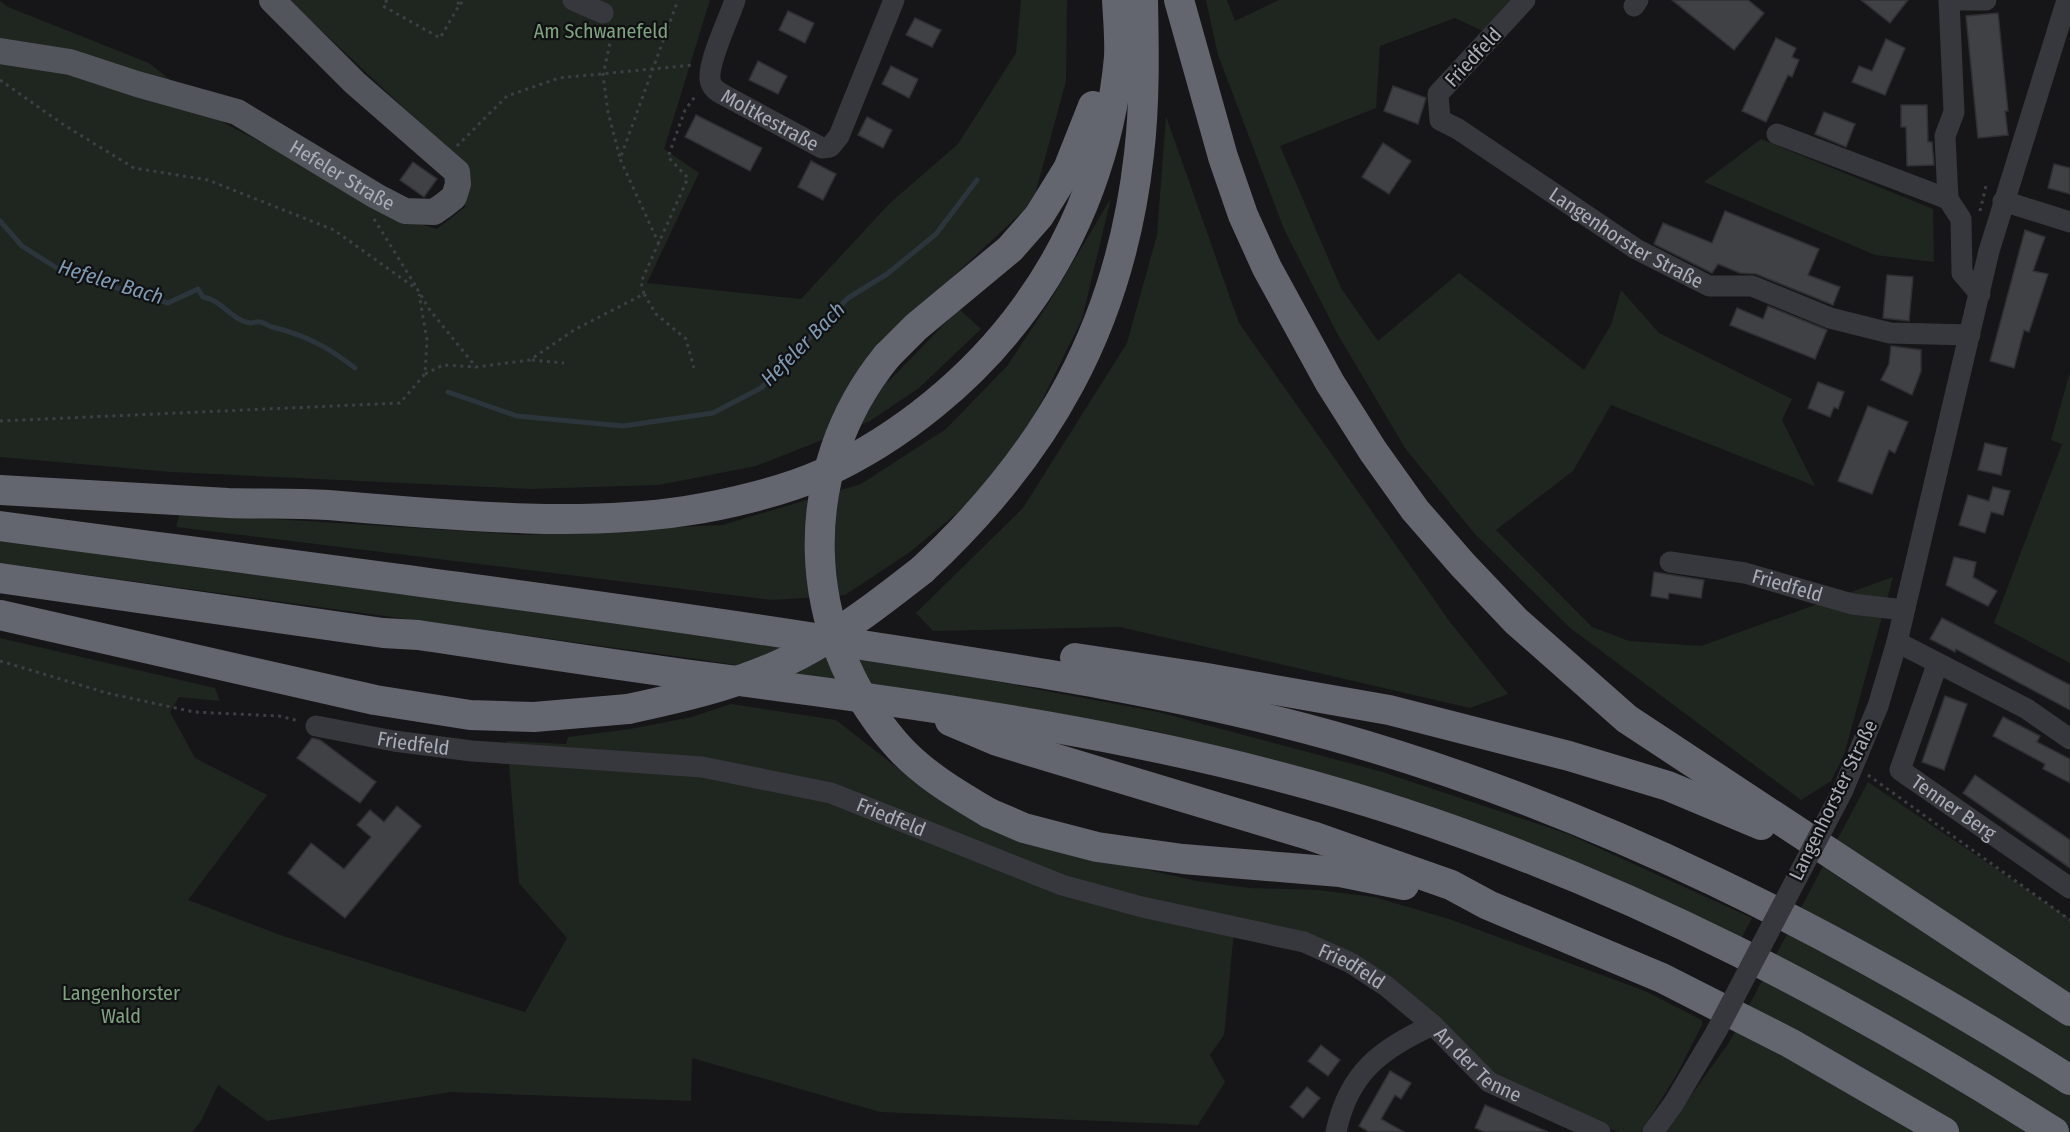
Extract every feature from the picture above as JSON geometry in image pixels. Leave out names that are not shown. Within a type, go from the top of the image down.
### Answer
[{"type":"highway","points":[[1115,0],[1095,100],[1080,144],[1055,192],[1010,249],[915,327],[887,356],[853,404],[833,453],[820,525],[823,595],[844,663],[860,696],[881,726],[911,760],[947,789],[989,813],[1024,828],[1097,847],[1183,859],[1340,872],[1488,905]]},
{"type":"highway","points":[[0,490],[237,503],[325,505],[428,513],[589,517],[683,511],[739,500],[821,475],[892,433],[936,401],[983,358],[1039,289],[1071,233],[1086,200],[1095,169],[1110,111],[1119,56],[1115,0]]},
{"type":"highway","points":[[0,615],[375,700],[470,715],[534,717],[628,709],[708,690],[775,666],[810,649],[922,570],[965,530],[1005,484],[1040,436],[1086,355],[1116,272],[1130,213],[1139,154],[1143,0]]},
{"type":"highway","points":[[1179,0],[1223,157],[1243,215],[1267,268],[1329,383],[1415,510],[1516,621],[1627,719],[2070,1011]]},
{"type":"highway","points":[[0,526],[916,652],[1112,685],[1335,737],[1510,794],[1605,831],[1792,919],[1973,1019],[2070,1080]]},
{"type":"highway","points":[[0,578],[383,633],[418,635],[908,703],[1104,736],[1207,759],[1366,802],[1493,844],[1657,912],[1767,964],[1942,1063],[2054,1132]]},
{"type":"highway","points":[[916,652],[1011,649],[1201,677],[1389,710],[1569,756],[1668,786],[1769,828],[1865,878]]},
{"type":"highway","points":[[908,703],[997,741],[1312,836],[1451,885],[1488,905],[1672,984],[1790,1042],[1944,1132]]},
{"type":"main road","name":"Hefeler Straße","points":[[0,51],[70,62],[137,84],[237,112],[375,196],[405,211],[434,212],[454,197],[458,184],[457,172],[445,159],[355,83],[272,0]]},
{"type":"street","points":[[573,0],[603,13]]},
{"type":"street","name":"Moltkestraße","points":[[735,0],[711,70],[715,90],[822,148],[830,147],[839,136],[894,0]]},
{"type":"street","name":"Friedfeld","points":[[1440,120],[1438,94],[1525,0]]},
{"type":"street","points":[[1949,0],[1953,112],[1945,136],[1948,199],[1961,219],[1962,273],[1980,294]]},
{"type":"street","points":[[1955,0],[1986,0]]},
{"type":"street","name":"Langenhorster Straße","points":[[1656,1131],[1716,1032],[1843,790],[1878,706],[1898,642],[2003,201],[2064,1]]},
{"type":"street","name":"Langenhorster Straße","points":[[1440,120],[1458,129],[1636,249],[1709,286],[1752,286],[1830,318],[1890,333],[1970,335]]},
{"type":"street","points":[[1777,134],[1948,199]]},
{"type":"street","points":[[2003,201],[2070,222]]},
{"type":"street","name":"Friedfeld","points":[[1670,562],[1745,573],[1852,604],[1904,610]]},
{"type":"street","points":[[1898,642],[1937,665],[2027,709],[2070,739]]},
{"type":"street","name":"Tenner Berg","points":[[1937,665],[1900,770],[2070,888]]},
{"type":"street","name":"Friedfeld","points":[[316,726],[394,741],[472,751],[702,767],[831,793],[1062,885],[1142,907],[1304,942],[1351,963],[1377,980],[1432,1025]]},
{"type":"street","name":"An der Tenne","points":[[1336,1132],[1344,1100],[1354,1081],[1384,1052],[1432,1025],[1489,1082],[1600,1132]]},
{"type":"path","points":[[387,0],[384,6],[440,38],[460,4],[466,0]]},
{"type":"path","points":[[453,0],[460,4]]},
{"type":"path","points":[[620,159],[678,0]]},
{"type":"path","points":[[603,13],[613,25],[603,75],[608,112],[620,159],[659,244]]},
{"type":"path","points":[[445,159],[507,96],[559,78],[603,75],[655,67],[711,70],[685,110],[668,157],[688,178],[641,282],[644,294],[656,314],[686,339],[694,368]]},
{"type":"path","points":[[0,80],[64,125],[134,168],[208,180],[334,230],[418,290],[427,340],[425,374]]},
{"type":"path","points":[[1980,213],[1986,186]]},
{"type":"path","points":[[368,210],[429,309],[476,367]]},
{"type":"path","points":[[531,360],[574,330],[644,294]]},
{"type":"path","points":[[0,422],[400,403],[425,374],[443,365],[476,367],[531,360],[564,363]]},
{"type":"path","points":[[0,661],[106,693],[194,712],[279,716],[316,726]]},
{"type":"path","points":[[1866,774],[2070,920]]},
{"type":"green space","name":"Am Schwanefeld","points":[[289,0],[710,0],[664,149],[699,173],[647,283],[801,299],[890,203],[958,144],[1016,53],[1021,0],[1067,0],[1066,81],[1033,202],[931,297],[887,383],[959,309],[981,329],[919,388],[870,421],[756,466],[659,485],[529,489],[171,472],[0,457],[0,1],[8,7],[149,63],[226,124],[417,223],[437,229],[465,207],[467,171],[439,141]]},
{"type":"green space","points":[[1206,0],[1227,0],[1235,21],[1279,0],[1531,0],[1498,38],[1455,18],[1380,46],[1376,108],[1280,146],[1341,288],[1378,341],[1459,273],[1584,370],[1611,325],[1621,290],[1659,333],[1792,399],[1782,420],[1815,486],[1611,405],[1573,471],[1496,530],[1592,627],[1629,641],[1701,646],[1893,577],[1844,755],[1831,781],[1801,800],[1569,627],[1474,533],[1405,448],[1337,333],[1284,229],[1218,55]]},
{"type":"green space","points":[[1166,116],[1239,323],[1450,622],[1508,694],[1470,708],[1120,627],[933,631],[916,613],[1023,508],[1127,343],[1157,235]]},
{"type":"green space","points":[[1761,139],[1933,209],[1934,262],[1875,255],[1704,182]]},
{"type":"green space","points":[[1111,198],[1082,319],[1031,423],[974,499],[910,552],[845,595],[773,600],[176,527],[180,513],[524,535],[722,525],[861,484],[946,429],[1007,366],[1048,304]]},
{"type":"green space","points":[[2070,372],[2070,663],[1994,623],[2062,444],[2051,440]]},
{"type":"green space","points":[[0,538],[893,662],[1158,712],[1379,771],[1568,834],[1752,918],[1740,941],[1355,785],[1151,730],[703,660],[0,563]]},
{"type":"green space","name":"Langenhorster Wald","points":[[0,638],[215,688],[220,701],[179,697],[170,712],[195,758],[267,795],[188,900],[283,936],[525,1012],[567,938],[519,883],[507,741],[566,744],[568,737],[630,729],[692,717],[731,704],[836,720],[913,780],[1064,851],[1197,881],[1249,888],[1318,890],[1374,897],[1449,919],[1645,991],[1702,1020],[1702,1025],[1677,1074],[1641,1132],[1618,1132],[1498,1079],[1384,974],[1235,921],[1224,1035],[1210,1055],[1225,1082],[1198,1125],[880,1112],[692,1058],[691,1101],[451,1092],[267,1121],[218,1085],[201,1121],[192,1132],[0,1132]]},
{"type":"green space","points":[[1868,782],[2070,919],[2070,1132],[1665,1132],[1730,1041]]},
{"type":"building","points":[[1672,0],[1748,0],[1764,13],[1734,50]]},
{"type":"building","points":[[1861,0],[1908,0],[1890,23]]},
{"type":"building","points":[[788,11],[814,23],[805,43],[779,30]]},
{"type":"building","points":[[1998,13],[2008,111],[2005,111],[2008,135],[1978,138],[1966,16]]},
{"type":"building","points":[[915,18],[941,30],[932,47],[906,35]]},
{"type":"building","points":[[1776,38],[1796,48],[1792,57],[1799,60],[1792,77],[1788,75],[1766,122],[1742,111]]},
{"type":"building","points":[[1886,39],[1905,48],[1885,95],[1852,82],[1859,66],[1872,71]]},
{"type":"building","points":[[758,61],[787,76],[778,94],[749,80]]},
{"type":"building","points":[[891,66],[918,79],[909,98],[882,84]]},
{"type":"building","points":[[1393,86],[1426,98],[1418,124],[1384,111]]},
{"type":"building","points":[[1901,105],[1927,105],[1928,142],[1932,142],[1934,165],[1907,166],[1906,127],[1901,127]]},
{"type":"building","points":[[1824,112],[1855,124],[1846,147],[1815,134]]},
{"type":"building","points":[[696,115],[762,148],[750,171],[685,137]]},
{"type":"building","points":[[867,117],[892,130],[883,148],[858,135]]},
{"type":"building","points":[[1383,143],[1411,161],[1389,194],[1362,177]]},
{"type":"building","points":[[811,161],[836,174],[823,200],[798,187]]},
{"type":"building","points":[[413,162],[437,179],[424,197],[400,180]]},
{"type":"building","points":[[2054,164],[2070,168],[2070,194],[2048,188]]},
{"type":"building","points":[[1725,211],[1819,249],[1808,275],[1840,287],[1833,305],[1756,274],[1740,273],[1718,264],[1712,273],[1654,244],[1663,223],[1712,243]]},
{"type":"building","points":[[2025,230],[2045,237],[2033,271],[2048,274],[2029,332],[2024,330],[2014,368],[1990,361]]},
{"type":"building","points":[[1887,275],[1913,277],[1909,321],[1883,318]]},
{"type":"building","points":[[1768,306],[1827,330],[1815,359],[1730,325],[1737,308],[1763,319]]},
{"type":"building","points":[[1891,346],[1921,350],[1921,371],[1912,395],[1881,380],[1889,364]]},
{"type":"building","points":[[1818,382],[1844,392],[1838,409],[1834,407],[1830,417],[1808,408]]},
{"type":"building","points":[[1868,406],[1908,422],[1895,453],[1889,450],[1872,494],[1838,481]]},
{"type":"building","points":[[1985,443],[2007,448],[2001,475],[1978,470]]},
{"type":"building","points":[[1993,487],[2010,491],[2003,515],[1991,512],[1985,533],[1959,525],[1968,495],[1989,501]]},
{"type":"building","points":[[1954,557],[1976,562],[1973,577],[1997,591],[1988,606],[1946,585]]},
{"type":"building","points":[[1654,572],[1704,580],[1701,598],[1669,593],[1668,599],[1651,596]]},
{"type":"building","points":[[1942,618],[2070,685],[2070,710],[1956,649],[1955,652],[1930,639]]},
{"type":"building","points":[[1945,696],[1967,704],[1944,770],[1922,762]]},
{"type":"building","points":[[2003,717],[2040,736],[2037,742],[2070,759],[2070,783],[2043,769],[2045,764],[1993,736]]},
{"type":"building","points":[[312,738],[320,740],[376,782],[360,803],[297,758]]},
{"type":"building","points":[[1975,775],[2070,840],[2070,868],[1963,793]]},
{"type":"building","points":[[397,806],[421,826],[345,918],[288,873],[311,843],[344,869],[371,837],[357,825],[370,810],[384,822]]},
{"type":"building","points":[[1321,1045],[1340,1060],[1328,1076],[1308,1061]]},
{"type":"building","points":[[1390,1071],[1411,1083],[1401,1099],[1395,1095],[1381,1119],[1404,1132],[1369,1132],[1359,1126]]},
{"type":"building","points":[[1307,1087],[1320,1098],[1303,1118],[1290,1107]]},
{"type":"building","points":[[1485,1105],[1548,1132],[1485,1132],[1475,1128]]},
{"type":"waterway","name":"Hefeler Bach","points":[[448,392],[517,416],[623,426],[713,413],[761,388],[848,298],[887,274],[936,234],[977,180]]},
{"type":"waterway","name":"Hefeler Bach","points":[[0,221],[22,246],[63,272],[168,303],[198,289],[203,297],[216,302],[237,318],[250,323],[262,322],[306,338],[326,348],[355,368]]}]
